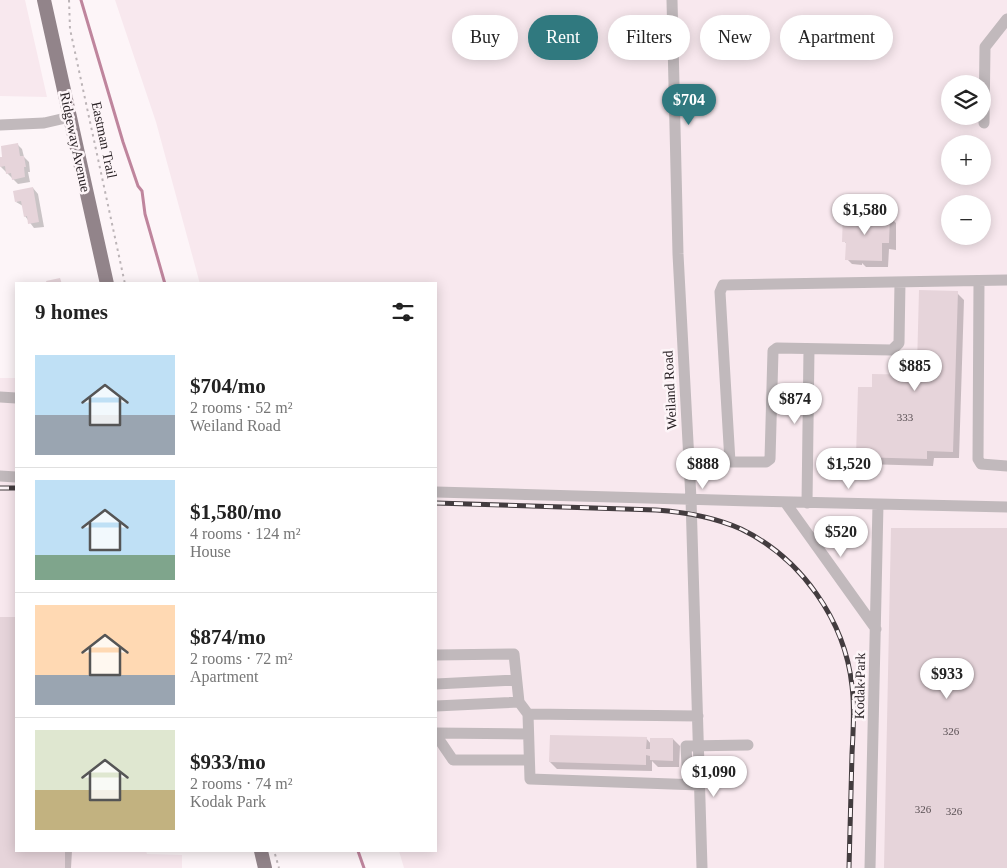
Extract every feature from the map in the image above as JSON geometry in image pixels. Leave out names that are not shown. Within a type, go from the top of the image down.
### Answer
[{"type":"main road","name":"Ridgeway Avenue","points":[[44,0],[106,282]]},
{"type":"main road","points":[[261,852],[266,868]]},
{"type":"street","name":"Weiland Road","points":[[672,0],[678,254],[691,500],[702,868]]},
{"type":"street","points":[[985,75],[985,47],[1007,20]]},
{"type":"street","points":[[0,125],[44,123],[70,117]]},
{"type":"street","points":[[900,282],[899,343],[896,348],[892,350],[777,348],[773,351],[770,459],[766,462],[732,463],[729,460],[720,292],[724,285],[1007,280]]},
{"type":"street","points":[[979,281],[978,458],[981,464],[1007,466]]},
{"type":"street","points":[[807,503],[808,348]]},
{"type":"street","points":[[0,397],[15,398]]},
{"type":"street","points":[[0,476],[15,477]]},
{"type":"street","points":[[437,492],[1007,507]]},
{"type":"street","points":[[785,502],[876,630]]},
{"type":"street","name":"Kodak Park","points":[[870,868],[878,504]]},
{"type":"street","points":[[437,656],[514,654],[520,702],[528,714],[530,779],[700,785]]},
{"type":"street","points":[[437,684],[516,680]]},
{"type":"street","points":[[437,706],[520,702]]},
{"type":"street","points":[[528,714],[698,716]]},
{"type":"street","points":[[437,734],[528,734]]},
{"type":"street","points":[[437,736],[453,760],[529,760]]},
{"type":"street","points":[[688,784],[686,746],[748,745]]},
{"type":"path","name":"Eastman Trail","points":[[68,0],[70,29],[125,282]]},
{"type":"path","points":[[274,852],[279,868]]},
{"type":"shaded area","points":[[0,0],[25,0],[47,97],[0,96]]},
{"type":"shaded area","points":[[115,0],[1007,0],[1007,868],[404,868],[399,852],[437,852],[437,282],[199,282],[156,122]]},
{"type":"shaded area","points":[[0,378],[15,378],[15,852],[146,852],[147,854],[182,855],[182,868],[0,868]]},
{"type":"building","points":[[18,143],[20,156],[24,156],[25,177],[12,180],[11,173],[6,174],[5,166],[0,167],[0,157],[2,157],[1,146]]},
{"type":"building","points":[[33,187],[39,222],[28,224],[27,216],[24,217],[21,201],[15,202],[13,191]]},
{"type":"building","points":[[843,214],[890,215],[889,243],[882,243],[882,261],[845,260],[846,242],[842,242]]},
{"type":"building","points":[[60,278],[61,282],[46,282]]},
{"type":"building","points":[[919,290],[958,291],[953,452],[927,451],[927,459],[856,457],[858,387],[872,387],[872,374],[926,375],[926,366],[917,366]]},
{"type":"building","points":[[891,528],[1007,528],[1007,868],[884,868]]},
{"type":"building","points":[[0,617],[15,617],[15,852],[65,852],[65,868],[0,868]]},
{"type":"building","points":[[550,735],[647,737],[646,749],[650,749],[650,738],[673,738],[673,761],[650,760],[650,756],[646,755],[646,765],[549,762]]},
{"type":"waterway","points":[[81,0],[123,142],[138,186],[142,191],[145,214],[164,282]]},
{"type":"waterway","points":[[358,852],[364,868]]},
{"type":"railway","points":[[0,488],[15,488]]},
{"type":"railway","points":[[437,503],[656,510],[689,514],[710,518],[741,529],[763,541],[783,556],[801,574],[830,615],[848,661],[854,712],[849,868]]},
{"type":"railway","points":[[859,697],[860,655]]}]
